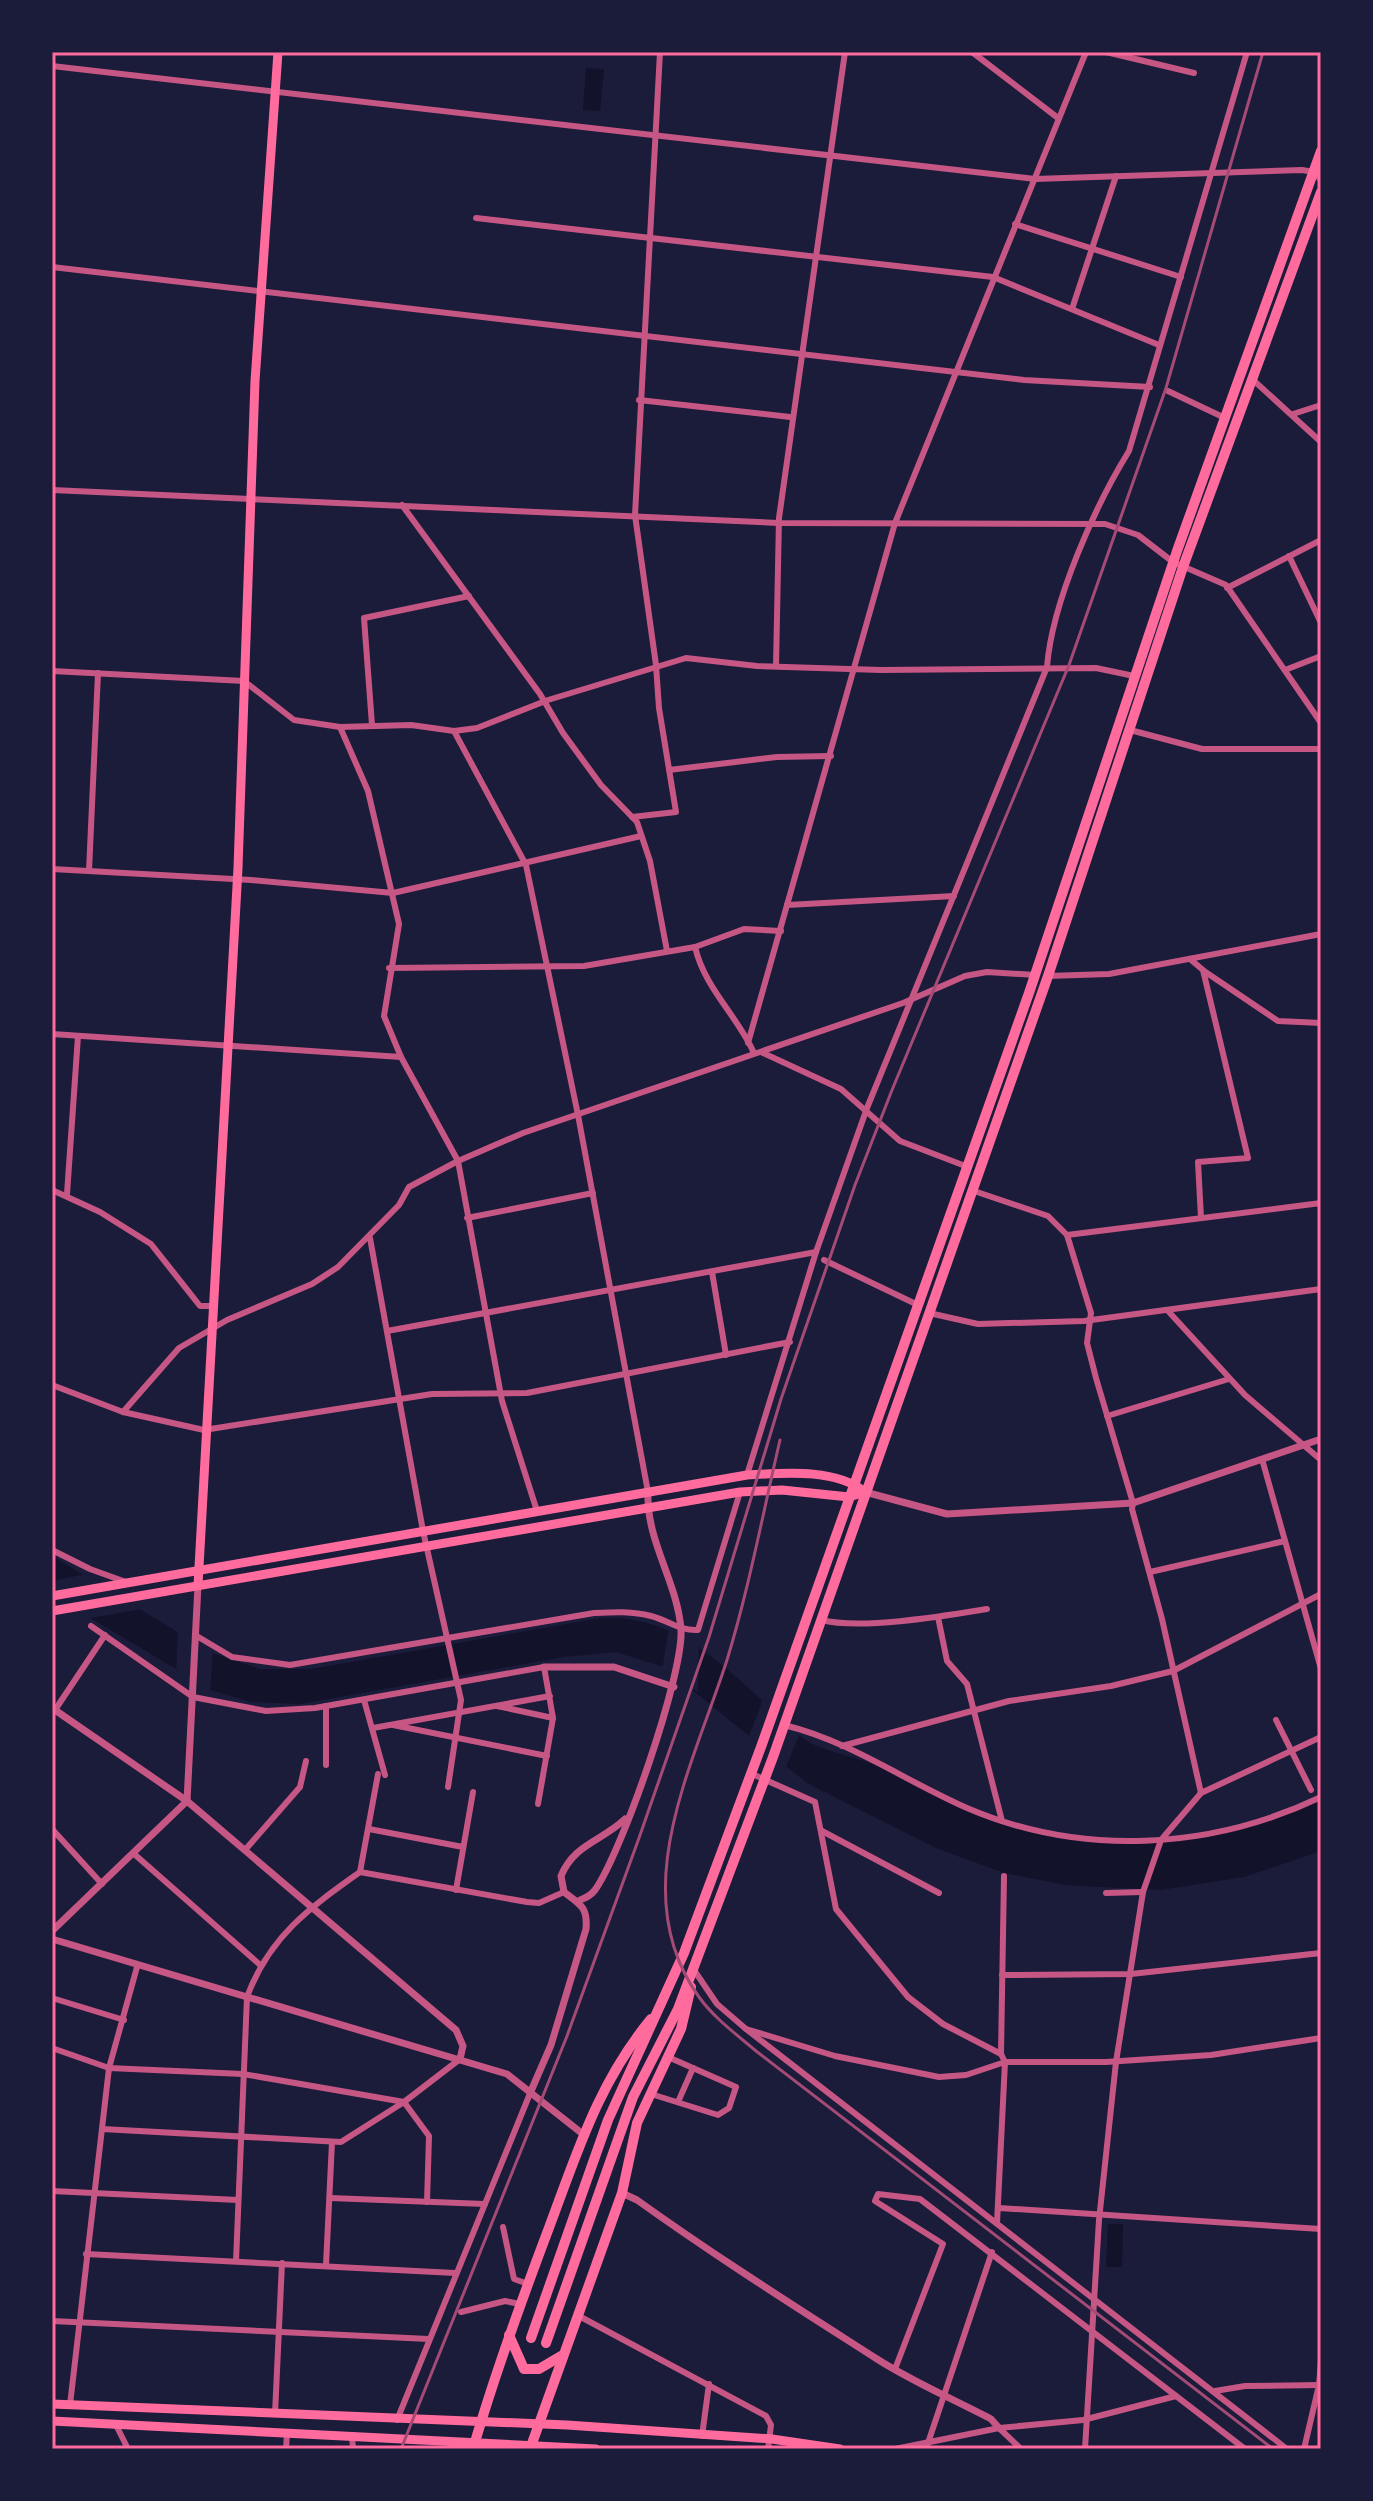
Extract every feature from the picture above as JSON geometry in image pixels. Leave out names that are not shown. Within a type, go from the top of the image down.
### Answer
[{"type":"highway","points":[[546,2343],[633,2097],[678,2009],[764,1779],[788,1724],[865,1492],[1048,976],[1130,730],[1178,564],[1225,418],[1317,176],[1321,151]]},
{"type":"highway","points":[[531,2338],[608,2120],[660,2008],[761,1747],[968,1167],[1134,676],[1321,192]]},
{"type":"highway","points":[[530,2447],[622,2193],[637,2123],[688,2009],[693,1969]]},
{"type":"highway","points":[[474,2446],[520,2304],[602,2089],[660,2008]]},
{"type":"highway","points":[[509,2335],[518,2362],[524,2369],[539,2369],[562,2355]]},
{"type":"main road","points":[[198,1585],[204,1430],[237,879],[249,499],[278,52]]},
{"type":"main road","points":[[52,1596],[747,1475],[796,1475],[853,1483],[865,1492]]},
{"type":"main road","points":[[52,1611],[740,1492],[782,1490],[849,1497],[865,1492]]},
{"type":"main road","points":[[52,2404],[538,2424],[840,2449]]},
{"type":"main road","points":[[52,2421],[352,2435],[384,2443],[596,2449]]},
{"type":"street","points":[[632,817],[676,812],[635,515],[660,52]]},
{"type":"street","points":[[776,666],[778,523],[790,417],[844,52]]},
{"type":"street","points":[[972,52],[1058,118]]},
{"type":"street","points":[[748,1043],[895,523],[1086,52]]},
{"type":"street","points":[[1106,52],[1194,73]]},
{"type":"street","points":[[747,1475],[816,1252],[867,1108],[1047,667],[1057,619],[1093,523],[1110,481],[1129,451],[1150,387],[1159,345],[1214,174],[1247,52]]},
{"type":"street","points":[[52,66],[1035,179],[1214,174],[1317,176]]},
{"type":"street","points":[[1072,309],[1116,176]]},
{"type":"street","points":[[476,218],[993,277],[1159,345]]},
{"type":"street","points":[[1015,224],[1181,277]]},
{"type":"street","points":[[52,267],[1024,380],[1150,387]]},
{"type":"street","points":[[1251,378],[1321,442]]},
{"type":"street","points":[[1168,391],[1225,418]]},
{"type":"street","points":[[639,400],[790,417]]},
{"type":"street","points":[[1293,414],[1321,405]]},
{"type":"street","points":[[52,490],[778,523],[1093,523],[1123,528],[1178,564],[1227,588],[1321,723]]},
{"type":"street","points":[[402,505],[601,785],[632,817],[650,861],[667,951]]},
{"type":"street","points":[[1227,588],[1321,540]]},
{"type":"street","points":[[1289,556],[1321,623]]},
{"type":"street","points":[[372,725],[364,618],[469,596]]},
{"type":"street","points":[[1285,670],[1321,656]]},
{"type":"street","points":[[52,671],[244,681],[294,720],[340,727],[411,725],[454,731],[477,728],[543,701],[686,658],[776,666],[1096,668],[1134,676]]},
{"type":"street","points":[[89,871],[98,673]]},
{"type":"street","points":[[340,727],[368,791],[399,924],[389,968],[384,1016],[401,1057],[458,1161],[501,1395],[537,1511]]},
{"type":"street","points":[[1130,730],[1202,749],[1321,749]]},
{"type":"street","points":[[454,731],[526,865],[612,1292],[648,1492],[647,1509],[681,1633],[674,1684],[628,1816],[596,1889],[580,1900]]},
{"type":"street","points":[[669,770],[777,757],[831,756]]},
{"type":"street","points":[[52,869],[237,879],[393,893],[526,865],[641,836]]},
{"type":"street","points":[[787,905],[954,896]]},
{"type":"street","points":[[389,968],[584,966],[695,947],[744,929],[781,931]]},
{"type":"street","points":[[123,1412],[179,1348],[212,1328],[312,1284],[338,1267],[370,1238],[399,1205],[409,1187],[458,1161],[578,1115],[754,1053],[763,1053],[980,973],[1100,975],[1321,934]]},
{"type":"street","points":[[695,947],[699,964],[717,998],[754,1053]]},
{"type":"street","points":[[1190,959],[1278,1021],[1321,1023]]},
{"type":"street","points":[[1201,1218],[1198,1162],[1248,1158],[1203,970]]},
{"type":"street","points":[[52,1034],[228,1043],[401,1057]]},
{"type":"street","points":[[67,1194],[78,1036]]},
{"type":"street","points":[[763,1053],[841,1089],[867,1108],[900,1141],[968,1167]]},
{"type":"street","points":[[52,1190],[67,1194],[151,1244],[200,1306],[213,1306]]},
{"type":"street","points":[[974,1191],[1048,1216],[1067,1235],[1091,1320],[1087,1343],[1133,1503],[1201,1793]]},
{"type":"street","points":[[467,1218],[593,1193]]},
{"type":"street","points":[[1067,1235],[1321,1203]]},
{"type":"street","points":[[370,1238],[423,1531],[462,1711],[448,1787]]},
{"type":"street","points":[[387,1331],[816,1252]]},
{"type":"street","points":[[824,1260],[918,1305]]},
{"type":"street","points":[[712,1272],[726,1355]]},
{"type":"street","points":[[929,1313],[978,1324],[1091,1320],[1169,1312],[1187,1306],[1321,1289]]},
{"type":"street","points":[[1169,1312],[1229,1379],[1321,1460]]},
{"type":"street","points":[[52,1385],[123,1412],[204,1430],[432,1394],[501,1395],[790,1342]]},
{"type":"street","points":[[1107,1416],[1229,1379]]},
{"type":"street","points":[[865,1492],[947,1514],[1133,1503],[1321,1439]]},
{"type":"street","points":[[1262,1459],[1321,1669]]},
{"type":"street","points":[[195,1637],[232,1657],[290,1665],[618,1612],[655,1617],[681,1633],[698,1630],[740,1492]]},
{"type":"street","points":[[1150,1572],[1285,1541]]},
{"type":"street","points":[[52,1550],[90,1569],[127,1582]]},
{"type":"street","points":[[52,1931],[187,1801],[198,1585]]},
{"type":"street","points":[[842,1746],[974,1709],[1173,1671],[1321,1594]]},
{"type":"street","points":[[821,1620],[844,1622],[938,1617],[987,1609]]},
{"type":"street","points":[[938,1617],[947,1661],[967,1684],[1002,1821]]},
{"type":"street","points":[[91,1626],[193,1697],[266,1711],[364,1700],[456,1680],[544,1667],[614,1667],[674,1684]]},
{"type":"street","points":[[102,2129],[332,2142],[349,2138],[404,2102],[460,2059],[463,2046],[456,2030],[187,1801],[54,1709],[105,1635]]},
{"type":"street","points":[[538,1804],[553,1718],[544,1667]]},
{"type":"street","points":[[373,1728],[387,1723],[550,1696]]},
{"type":"street","points":[[236,2261],[247,1997],[259,1964],[311,1906],[360,1872],[382,1775],[364,1700]]},
{"type":"street","points":[[494,1705],[553,1718]]},
{"type":"street","points":[[326,1706],[326,1765]]},
{"type":"street","points":[[1276,1720],[1311,1790]]},
{"type":"street","points":[[387,1723],[547,1756]]},
{"type":"street","points":[[788,1724],[1002,1821],[1084,1839],[1161,1842],[1247,1826],[1321,1797]]},
{"type":"street","points":[[1085,2449],[1101,2213],[1116,2062],[1143,1891],[1161,1842],[1201,1793],[1321,1737]]},
{"type":"street","points":[[245,1850],[300,1787],[306,1761]]},
{"type":"street","points":[[750,1773],[815,1802],[836,1909],[908,1997],[943,2024],[1001,2054]]},
{"type":"street","points":[[456,1890],[473,1792]]},
{"type":"street","points":[[564,1892],[561,1876],[570,1857],[628,1816]]},
{"type":"street","points":[[52,1829],[102,1884]]},
{"type":"street","points":[[369,1829],[463,1847]]},
{"type":"street","points":[[822,1831],[939,1893]]},
{"type":"street","points":[[601,1837],[614,1850]]},
{"type":"street","points":[[133,1853],[259,1964]]},
{"type":"street","points":[[360,1872],[539,1903],[564,1892]]},
{"type":"street","points":[[997,2223],[1005,2062],[1001,2054],[1004,1876]]},
{"type":"street","points":[[1106,1893],[1143,1891]]},
{"type":"street","points":[[397,2420],[551,2045],[578,1965],[587,1920],[580,1900],[564,1892]]},
{"type":"street","points":[[52,1939],[137,1967],[507,2074],[584,2135]]},
{"type":"street","points":[[1002,1975],[1131,1974],[1321,1953]]},
{"type":"street","points":[[70,2405],[109,2068],[137,1967]]},
{"type":"street","points":[[693,1969],[717,2004],[746,2029],[1287,2449]]},
{"type":"street","points":[[52,1998],[124,2020]]},
{"type":"street","points":[[746,2029],[835,2056],[939,2077],[966,2075],[1005,2062],[1116,2062],[1227,2053],[1321,2038]]},
{"type":"street","points":[[52,2048],[109,2068],[243,2074],[404,2102],[429,2136],[427,2202]]},
{"type":"street","points":[[650,2094],[718,2115],[729,2108],[736,2087],[668,2057]]},
{"type":"street","points":[[678,2102],[693,2068]]},
{"type":"street","points":[[326,2265],[332,2142]]},
{"type":"street","points":[[52,2191],[238,2200]]},
{"type":"street","points":[[622,2193],[637,2200],[756,2285],[813,2315],[895,2369],[944,2393],[999,2428],[1021,2449]]},
{"type":"street","points":[[895,2369],[943,2244],[875,2201],[878,2194],[920,2199],[1245,2449]]},
{"type":"street","points":[[330,2198],[485,2204]]},
{"type":"street","points":[[999,2208],[1321,2229]]},
{"type":"street","points":[[503,2227],[514,2279],[528,2284]]},
{"type":"street","points":[[927,2445],[992,2252]]},
{"type":"street","points":[[86,2254],[455,2273]]},
{"type":"street","points":[[275,2414],[282,2263]]},
{"type":"street","points":[[461,2312],[505,2301],[520,2304]]},
{"type":"street","points":[[577,2315],[709,2384],[770,2420],[770,2444]]},
{"type":"street","points":[[52,2321],[429,2339]]},
{"type":"street","points":[[1304,2449],[1320,2385],[1321,2361]]},
{"type":"street","points":[[702,2436],[709,2384]]},
{"type":"street","points":[[1215,2391],[1245,2386],[1320,2385]]},
{"type":"street","points":[[895,2449],[927,2445],[999,2428],[1088,2419],[1176,2396]]},
{"type":"street","points":[[115,2423],[128,2449]]},
{"type":"street","points":[[286,2449],[287,2433]]},
{"type":"street","points":[[352,2435],[353,2449]]},
{"type":"shaded area","points":[[586,68],[604,69],[600,111],[583,110]]},
{"type":"shaded area","points":[[52,1556],[212,1653],[260,1669],[311,1669],[601,1618],[631,1619],[660,1627],[712,1657],[810,1743],[882,1768],[974,1814],[1061,1838],[1105,1843],[1149,1843],[1236,1830],[1279,1818],[1321,1801],[1321,1851],[1244,1877],[1160,1890],[1065,1885],[1004,1873],[936,1848],[807,1783],[664,1667],[616,1652],[564,1657],[300,1704],[251,1702],[211,1690],[52,1595]]},
{"type":"shaded area","points":[[1108,2224],[1123,2224],[1122,2267],[1106,2267]]},
{"type":"pier","points":[[86,1574],[143,1609],[85,1619],[52,1599],[52,1581]]},
{"type":"pier","points":[[669,1626],[699,1643],[698,1692],[662,1671]]},
{"type":"pier","points":[[178,1629],[213,1649],[210,1692],[176,1673]]},
{"type":"pier","points":[[763,1699],[800,1733],[785,1769],[749,1736]]},
{"type":"railway","points":[[401,2449],[567,2036],[639,1838],[709,1637],[781,1399],[855,1185],[1069,665],[1166,388],[1263,52]]},
{"type":"railway","points":[[780,1440],[735,1633],[683,1786],[672,1829],[666,1873],[667,1915],[677,1957],[705,2005],[756,2051],[1273,2449]]}]
